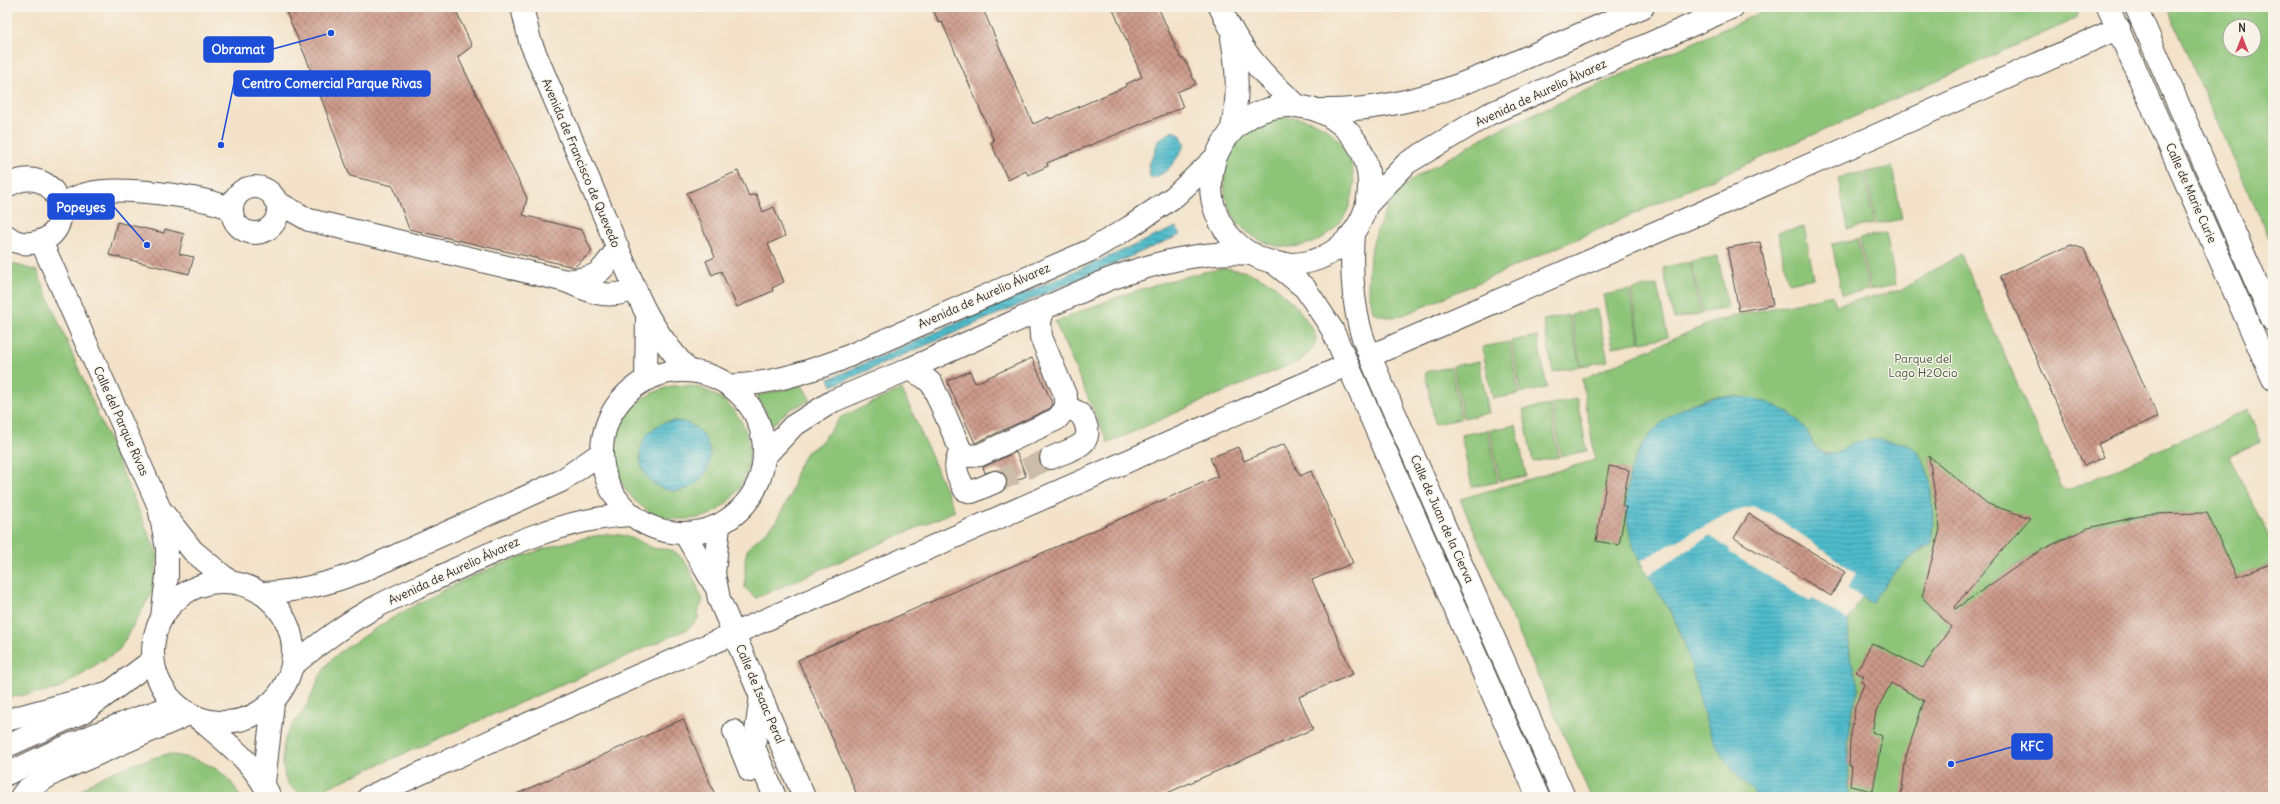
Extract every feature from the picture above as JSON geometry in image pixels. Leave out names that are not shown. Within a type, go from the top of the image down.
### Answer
[{"type":"main road","name":"Avenida de Francisco de Quevedo","points":[[522,7],[530,41],[617,250],[647,316],[672,353],[688,370]]},
{"type":"main road","points":[[1220,7],[1230,31],[1238,70],[1237,105],[1230,132],[1215,158],[1211,183],[1212,197],[1218,218],[1235,240],[1253,254],[1273,262],[1297,264],[1322,257],[1353,233],[1367,205],[1370,181],[1364,154],[1342,124],[1308,108],[1253,64],[1230,31]]},
{"type":"main road","points":[[1230,132],[1263,110],[1280,106],[1349,111],[1379,107],[1428,96],[1473,81],[1644,7]]},
{"type":"main road","name":"Avenida de Aurelio Álvarez","points":[[1367,205],[1407,163],[1489,114],[1733,7]]},
{"type":"main road","name":"Calle de Marie Curie","points":[[2108,7],[2119,28],[2273,379]]},
{"type":"main road","name":"Calle de Marie Curie","points":[[2136,7],[2273,321]]},
{"type":"main road","points":[[1370,356],[1719,205],[2119,28]]},
{"type":"main road","name":"Avenida de Aurelio Álvarez","points":[[730,386],[751,384],[794,376],[836,361],[1089,251],[1130,227],[1175,196],[1215,158]]},
{"type":"main road","points":[[7,186],[18,180],[32,178],[44,183],[54,192],[60,204],[61,215],[57,226],[50,235],[41,241],[30,244],[18,242],[7,236]]},
{"type":"main road","points":[[276,201],[278,214],[272,225],[263,232],[249,233],[238,226],[232,216],[233,203],[240,192],[253,188],[266,190],[276,201],[309,220],[566,281],[589,292],[613,296],[635,289]]},
{"type":"main road","points":[[60,204],[87,194],[122,190],[173,196],[232,209]]},
{"type":"main road","points":[[272,225],[309,220]]},
{"type":"main road","name":"Calle de Juan de la Cierva","points":[[1353,233],[1352,267],[1355,308],[1360,330],[1370,356],[1564,797]]},
{"type":"main road","name":"Calle del Parque Rivas","points":[[41,241],[160,508],[192,551],[230,581]]},
{"type":"main road","points":[[566,281],[587,279],[603,272],[617,250]]},
{"type":"main road","points":[[765,456],[793,426],[823,407],[1043,310],[1107,280],[1137,269],[1202,254],[1226,252],[1253,254]]},
{"type":"main road","name":"Calle de Juan de la Cierva","points":[[1273,262],[1305,288],[1332,329],[1538,797]]},
{"type":"main road","points":[[909,369],[924,376],[932,384],[961,451],[969,456],[980,455],[1057,419],[1066,408],[1066,397],[1041,337],[1040,322],[1043,310]]},
{"type":"main road","name":"Avenida de Francisco de Quevedo","points":[[646,379],[647,316]]},
{"type":"main road","points":[[369,797],[530,723],[734,635],[1347,365]]},
{"type":"main road","points":[[688,370],[713,376],[730,386],[746,400],[754,412],[764,440],[765,456],[761,478],[752,497],[737,514],[719,526],[697,533],[675,534],[654,529],[631,515],[617,500],[605,478],[601,453],[604,431],[613,410],[628,392],[646,379],[662,374],[688,370]]},
{"type":"main road","points":[[1051,458],[1083,444],[1088,439],[1089,432],[1082,415],[1075,410],[1066,408]]},
{"type":"main road","points":[[961,451],[955,461],[956,473],[965,490],[972,492],[995,482]]},
{"type":"main road","points":[[263,593],[309,588],[329,583],[362,571],[561,481],[601,453]]},
{"type":"main road","points":[[160,508],[167,549],[168,576],[162,617],[154,638],[153,660],[159,682],[167,695],[239,752],[267,789]]},
{"type":"main road","name":"Avenida de Aurelio Álvarez","points":[[293,665],[345,626],[378,606],[491,553],[531,536],[572,523],[614,516],[631,515]]},
{"type":"main road","name":"Calle de Isaac Peral","points":[[717,590],[714,573],[719,526]]},
{"type":"main road","name":"Calle de Isaac Peral","points":[[685,534],[717,590],[734,635],[804,797]]},
{"type":"main road","points":[[7,774],[47,755],[148,714],[188,713],[219,722],[238,721],[257,714],[273,703],[286,686],[293,665],[294,645],[289,625],[278,607],[263,593],[247,585],[230,581],[211,582],[194,587],[176,600],[162,617]]},
{"type":"main road","points":[[7,746],[83,712],[153,660]]},
{"type":"main road","points":[[7,720],[110,692]]},
{"type":"main road","points":[[761,695],[754,747],[775,797]]},
{"type":"main road","points":[[267,789],[273,703]]},
{"type":"main road","points":[[21,797],[26,790],[54,773],[188,713]]},
{"type":"main road","points":[[734,731],[761,797]]},
{"type":"green space","points":[[1773,7],[2080,8],[2076,17],[2069,22],[1425,306],[1393,317],[1387,317],[1373,312],[1368,287],[1370,254],[1377,230],[1391,201],[1409,181],[1493,132]]},
{"type":"green space","points":[[2166,7],[2273,7],[2273,247]]},
{"type":"green space","points":[[1295,117],[1308,119],[1320,124],[1331,131],[1340,140],[1352,163],[1354,182],[1352,201],[1347,213],[1340,224],[1331,233],[1308,245],[1283,247],[1270,245],[1258,240],[1247,233],[1238,224],[1226,201],[1224,176],[1226,163],[1231,151],[1238,140],[1247,131],[1270,119]]},
{"type":"green space","points":[[1892,167],[1902,219],[1876,224],[1866,172]]},
{"type":"green space","points":[[1864,172],[1874,224],[1848,229],[1838,178]]},
{"type":"green space","points":[[1804,227],[1814,278],[1788,283],[1778,232]]},
{"type":"green space","points":[[1886,233],[1896,285],[1870,290],[1860,238]]},
{"type":"green space","points":[[1858,239],[1868,290],[1842,295],[1832,244]]},
{"type":"green space","name":"Parque del Lago H2Ocio","points":[[1961,254],[2062,488],[2071,489],[2248,410],[2261,441],[2229,456],[2273,545],[2273,563],[2237,577],[2207,513],[2156,513],[2124,518],[2070,536],[2044,549],[1995,581],[1974,599],[1957,618],[1931,654],[1908,691],[1924,701],[1901,797],[1849,797],[1848,741],[1853,707],[1859,688],[1850,657],[1848,620],[1862,597],[1883,586],[1893,572],[1905,562],[1931,545],[1932,501],[1926,470],[1922,459],[1854,443],[1840,452],[1827,454],[1822,452],[1817,447],[1812,441],[1808,432],[1738,396],[1710,397],[1687,406],[1626,499],[1628,523],[1635,549],[1678,626],[1695,672],[1705,718],[1722,754],[1758,797],[1591,797],[1460,499],[1595,460],[1582,379],[1717,320],[1833,295],[1836,305],[1901,290]]},
{"type":"green space","points":[[1718,256],[1728,308],[1702,313],[1691,261]]},
{"type":"green space","points":[[7,262],[37,271],[158,556],[152,593],[119,650],[58,689],[7,698]]},
{"type":"green space","points":[[1690,262],[1700,314],[1674,319],[1663,267]]},
{"type":"green space","points":[[1225,268],[1248,272],[1273,284],[1297,307],[1314,331],[1316,339],[1313,349],[1300,361],[1207,399],[1108,443],[1055,322],[1138,290],[1202,272]]},
{"type":"green space","points":[[1657,285],[1668,337],[1641,342],[1631,290]]},
{"type":"green space","points":[[1629,290],[1640,342],[1613,347],[1603,295]]},
{"type":"green space","points":[[1597,309],[1608,361],[1581,366],[1571,314]]},
{"type":"green space","points":[[1569,315],[1580,366],[1553,372],[1543,320]]},
{"type":"green space","points":[[1537,336],[1547,388],[1521,393],[1511,341]]},
{"type":"green space","points":[[1509,342],[1519,394],[1493,399],[1482,347]]},
{"type":"green space","points":[[1479,361],[1489,413],[1463,418],[1453,366]]},
{"type":"green space","points":[[1451,367],[1461,419],[1435,424],[1425,372]]},
{"type":"green space","points":[[802,385],[811,400],[789,410],[771,426],[766,411],[756,396]]},
{"type":"green space","points":[[672,386],[696,387],[721,399],[731,407],[738,417],[748,440],[749,453],[747,473],[739,489],[727,503],[717,511],[707,516],[695,519],[664,518],[651,513],[634,500],[625,489],[619,476],[616,463],[618,435],[623,421],[631,409],[635,404],[650,394]],"holes":[[[673,421],[685,422],[696,428],[699,481],[689,488],[678,491],[643,469],[640,458],[641,447]]]},
{"type":"green space","points":[[902,389],[955,511],[756,598],[745,588],[745,559],[748,548],[775,523],[790,496],[797,470],[805,454],[820,443],[841,417]]},
{"type":"green space","points":[[1577,399],[1587,451],[1561,456],[1551,404]]},
{"type":"green space","points":[[1549,405],[1559,457],[1533,462],[1523,410]]},
{"type":"green space","points":[[1516,425],[1526,476],[1500,481],[1490,430]]},
{"type":"green space","points":[[1488,430],[1498,482],[1472,487],[1461,435]]},
{"type":"green space","points":[[607,534],[627,536],[653,548],[671,550],[682,559],[691,572],[703,601],[699,609],[698,619],[688,629],[310,795],[296,791],[291,787],[285,779],[283,766],[283,750],[286,736],[308,703],[325,667],[337,655],[350,645],[417,604],[480,573],[546,548]]},
{"type":"green space","points":[[167,754],[189,758],[210,765],[227,778],[234,786],[240,797],[73,797],[105,775]]},
{"type":"water","points":[[1173,131],[1180,134],[1185,144],[1179,155],[1167,170],[1156,177],[1150,178],[1148,164],[1154,155],[1158,140]]},
{"type":"water","points":[[1176,227],[1180,235],[832,386],[829,379]]},
{"type":"water","points":[[1724,396],[1736,396],[1759,400],[1781,408],[1800,422],[1807,431],[1815,447],[1826,454],[1835,454],[1851,444],[1864,440],[1899,442],[1908,445],[1914,449],[1921,458],[1930,481],[1933,508],[1931,545],[1912,557],[1897,570],[1884,585],[1872,603],[1862,597],[1848,620],[1850,657],[1859,688],[1853,707],[1848,741],[1849,797],[1758,797],[1739,776],[1726,761],[1712,737],[1688,654],[1678,627],[1635,551],[1628,524],[1626,497],[1630,473],[1640,450],[1654,430],[1673,414],[1696,403]]},
{"type":"water","points":[[675,421],[694,427],[704,437],[710,456],[704,475],[694,485],[675,491],[656,485],[646,475],[640,456],[646,437],[656,427]]},
{"type":"pier","points":[[1752,507],[1772,514],[1856,573],[1848,589],[1862,597],[1848,620],[1813,599],[1810,602],[1729,552],[1730,549],[1709,536],[1648,575],[1640,561],[1729,513]]},
{"type":"building","points":[[284,7],[454,7],[472,46],[458,57],[527,198],[523,215],[582,230],[592,252],[574,267],[409,229],[393,186],[350,176],[307,60]]},
{"type":"building","points":[[932,7],[982,7],[1033,124],[1049,117],[1050,119],[1127,86],[1126,84],[1142,77],[1112,7],[1158,7],[1181,59],[1184,58],[1196,84],[1177,92],[1183,107],[1047,163],[1048,166],[1028,175],[1026,171],[1008,180],[991,143],[994,141],[942,22],[939,23]]},
{"type":"building","points":[[738,171],[749,196],[756,194],[763,212],[774,207],[785,236],[768,244],[784,282],[772,288],[773,291],[737,307],[721,271],[712,275],[706,261],[715,257],[687,193]]},
{"type":"building","points":[[117,222],[164,233],[165,229],[184,234],[179,254],[194,257],[189,274],[109,255]]},
{"type":"building","points":[[1760,242],[1773,305],[1739,311],[1727,248]]},
{"type":"building","points":[[2071,245],[2084,249],[2158,417],[2098,444],[2104,457],[2084,466],[2000,276]]},
{"type":"building","points":[[1032,358],[1053,405],[1049,409],[975,443],[947,381],[970,371],[975,383]]},
{"type":"building","points":[[1284,444],[1300,476],[1311,471],[1353,563],[1312,580],[1353,674],[1299,697],[1313,729],[1158,797],[858,797],[798,660],[1218,476],[1210,458],[1238,447],[1244,461]]},
{"type":"building","points":[[1016,452],[1026,476],[1007,485],[1007,477],[1002,472],[996,470],[985,473],[983,467]]},
{"type":"building","points":[[1929,456],[1988,504],[2030,518],[1954,607],[1955,609],[2041,550],[2088,528],[2149,514],[2207,513],[2237,577],[2273,563],[2273,797],[1901,797],[1906,756],[1924,701],[1891,683],[1876,712],[1872,732],[1882,736],[1873,791],[1850,786],[1852,766],[1849,766],[1850,741],[1855,707],[1864,684],[1861,681],[1864,676],[1856,672],[1872,643],[1923,668],[1951,627],[1922,597],[1940,529]]},
{"type":"building","points":[[1609,466],[1629,470],[1622,506],[1626,507],[1619,545],[1596,541]]},
{"type":"building","points":[[1749,514],[1845,572],[1831,596],[1734,538]]},
{"type":"building","points":[[683,719],[716,797],[510,797]]},
{"type":"tunnel","points":[[995,482],[1051,458]]},
{"type":"place","name":"Obramat","points":[[331,33]]},
{"type":"place","name":"Centro Comercial Parque Rivas","points":[[221,145]]},
{"type":"place","name":"Popeyes","points":[[147,245]]},
{"type":"place","name":"KFC","points":[[1951,764]]}]
